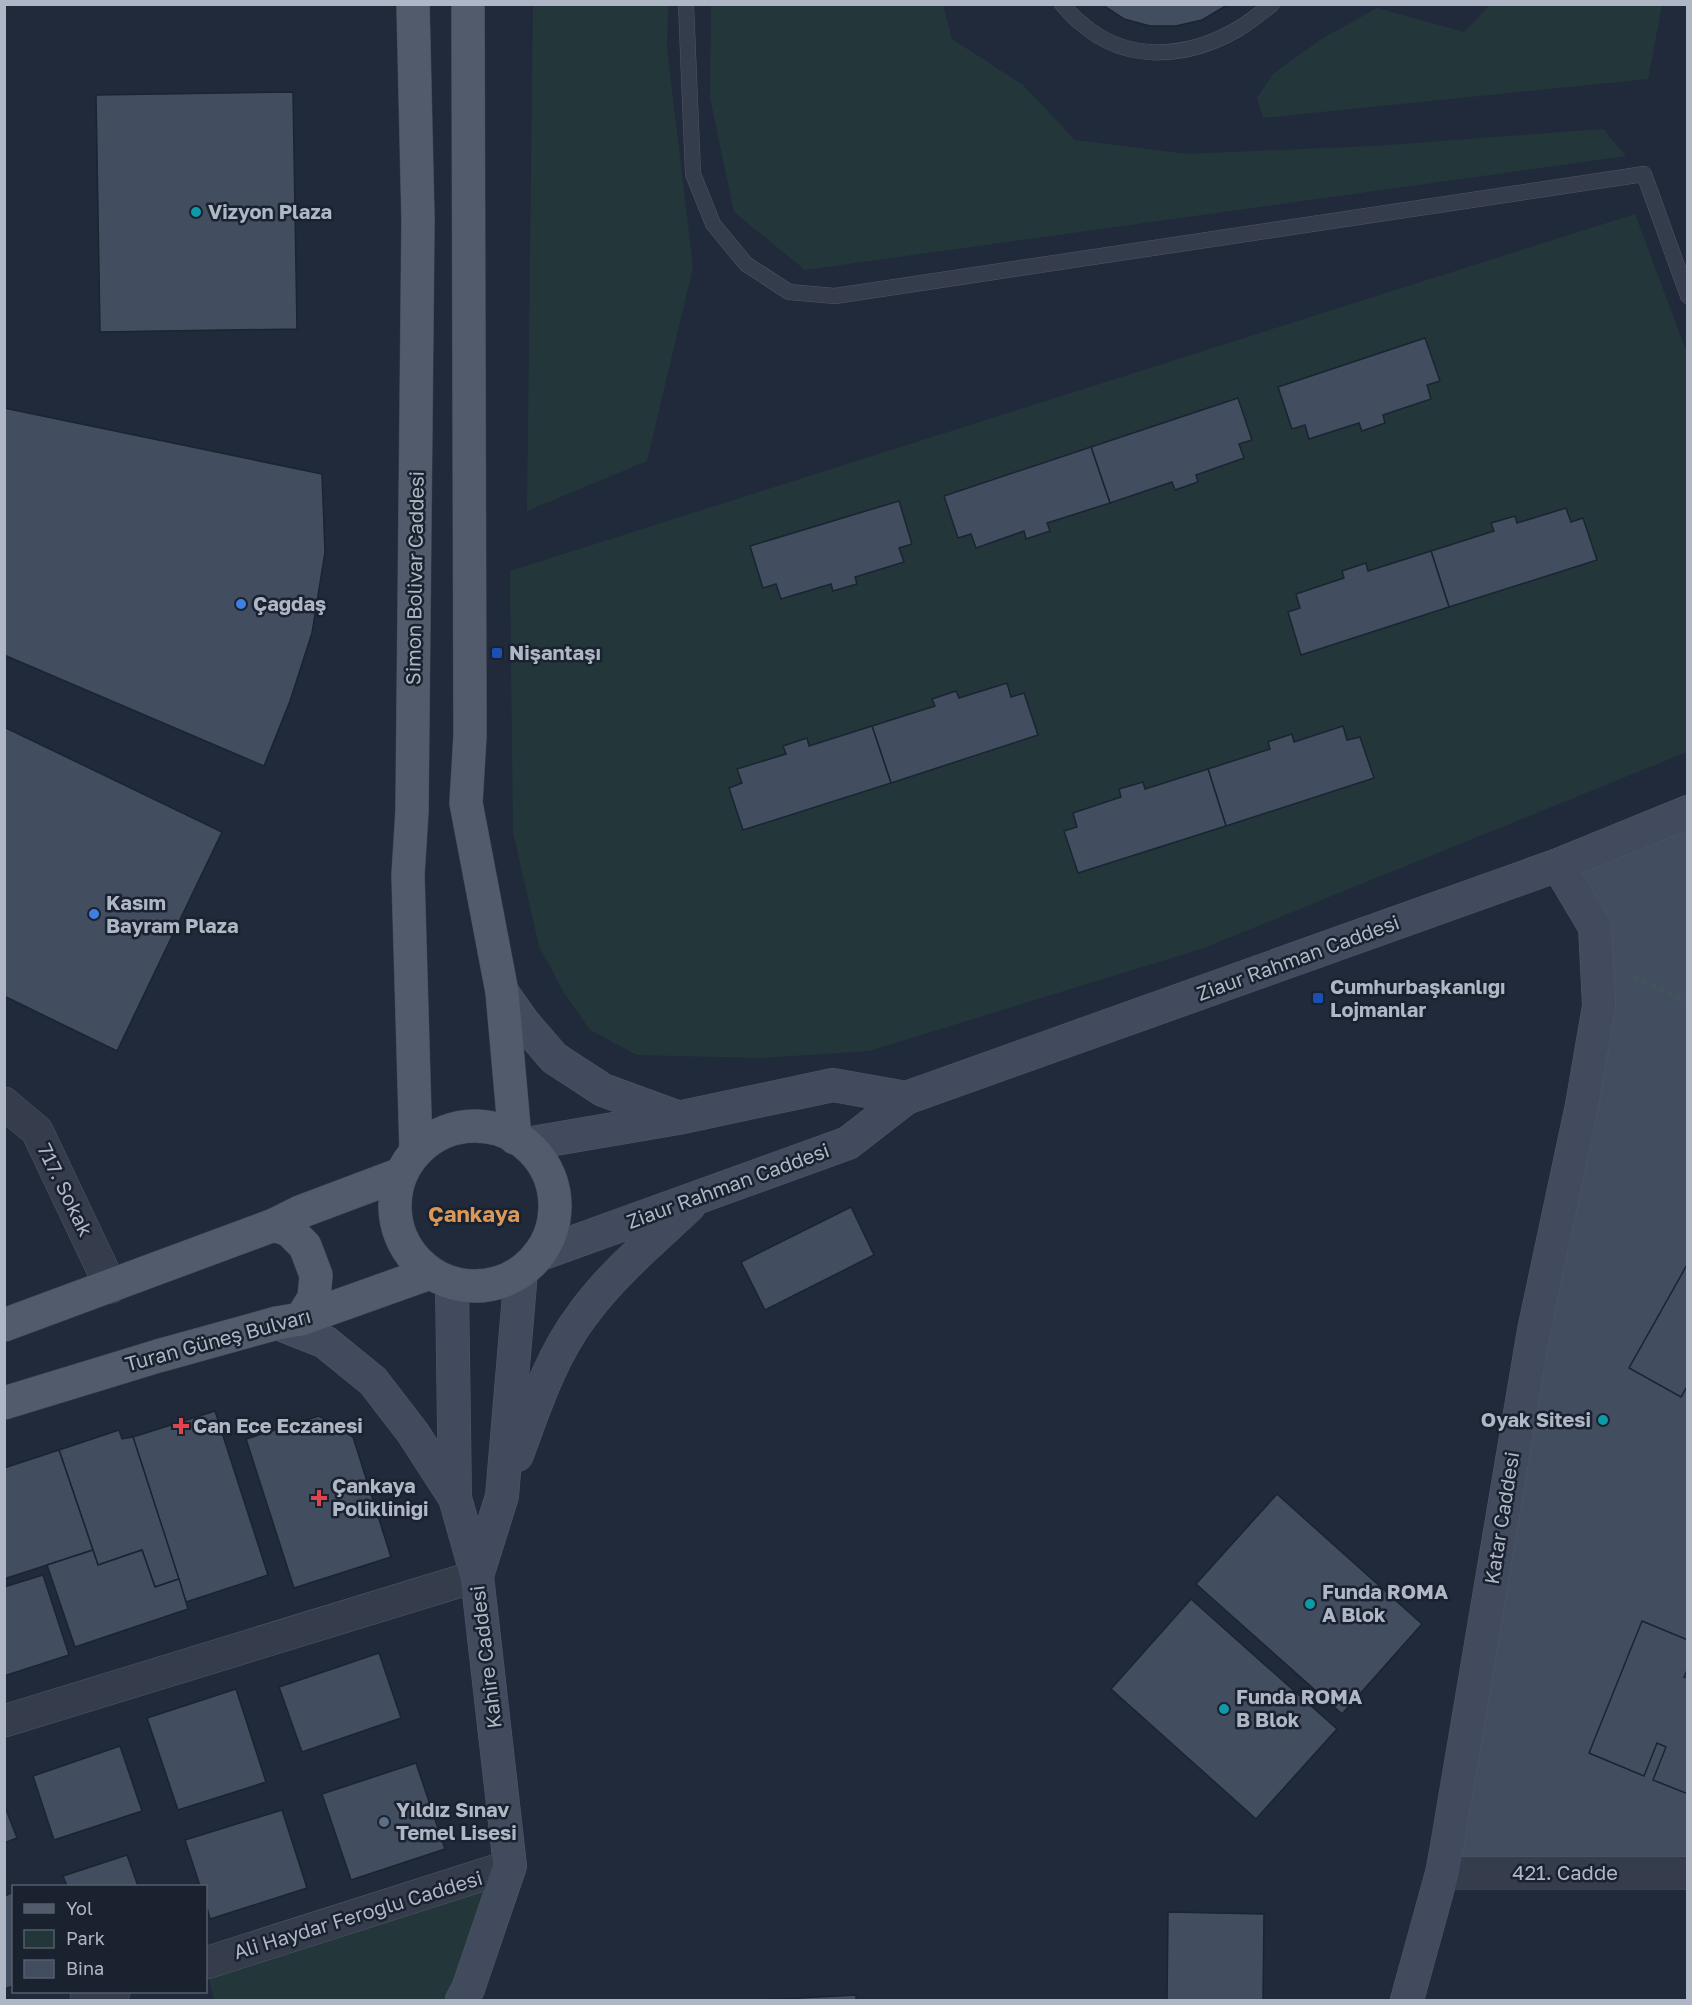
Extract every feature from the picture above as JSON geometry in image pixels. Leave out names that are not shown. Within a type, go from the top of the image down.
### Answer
[{"type":"main road","name":"Simon Bolivar Caddesi","points":[[408,1162],[408,875],[412,811],[418,232],[413,4]]},
{"type":"main road","points":[[468,4],[470,736],[466,803],[502,992],[521,1141]]},
{"type":"main road","name":"Ziaur Rahman Caddesi","points":[[529,1264],[701,1195],[848,1143],[906,1098],[1558,865],[1688,812]]},
{"type":"main road","name":"Katar Caddesi","points":[[1407,2001],[1442,1873],[1534,1330],[1582,1105],[1599,1006],[1595,927],[1558,865]]},
{"type":"main road","points":[[502,992],[523,1022],[554,1058],[603,1090],[678,1118]]},
{"type":"main road","name":"Ziaur Rahman Caddesi","points":[[521,1141],[678,1118],[833,1085],[906,1098]]},
{"type":"main road","points":[[4,1325],[274,1225],[408,1162],[434,1136],[457,1127],[482,1126],[505,1131],[521,1141],[542,1163],[552,1185],[555,1210],[550,1234],[529,1264],[499,1282],[475,1286],[441,1278],[410,1253],[398,1229],[394,1201],[408,1162]]},
{"type":"main road","points":[[502,1497],[546,1375],[582,1314],[627,1264],[701,1195]]},
{"type":"main road","points":[[274,1225],[289,1230],[305,1246],[316,1275],[314,1298],[289,1321],[325,1342],[373,1381],[413,1433],[455,1498]]},
{"type":"main road","name":"Kahire Caddesi","points":[[462,2001],[510,1866],[477,1576],[502,1497],[529,1264]]},
{"type":"main road","points":[[441,1278],[455,1498],[477,1576]]},
{"type":"main road","name":"Turan Güneş Bulvarı","points":[[4,1404],[158,1356],[441,1278]]},
{"type":"street","name":"717. Sokak","points":[[4,1103],[37,1131],[111,1287]]},
{"type":"street","points":[[4,1721],[477,1576]]},
{"type":"street","name":"Ali Haydar Feroğlu Caddesi","points":[[207,1963],[510,1866]]},
{"type":"street","name":"421. Cadde","points":[[1442,1873],[1688,1873]]},
{"type":"street","points":[[86,2001],[111,1993]]},
{"type":"lane","points":[[686,4],[693,174],[712,224],[746,264],[789,292],[835,296],[1644,174],[1688,296]]},
{"type":"lane","points":[[1062,4],[1082,25],[1111,43],[1144,52],[1180,52],[1211,42],[1238,28],[1272,4]]},
{"type":"path","points":[[1596,958],[1688,1002]]},
{"type":"green space","points":[[533,5],[668,5],[667,48],[693,267],[647,461],[527,511]]},
{"type":"green space","points":[[711,5],[943,5],[952,39],[1023,85],[1075,140],[1187,154],[1374,146],[1603,129],[1626,156],[805,270],[734,212],[710,98]]},
{"type":"green space","points":[[1490,5],[1662,5],[1648,79],[1263,118],[1257,98],[1273,74],[1323,38],[1377,8],[1464,32]]},
{"type":"green space","points":[[1635,214],[1687,353],[1687,752],[1201,949],[869,1051],[762,1058],[637,1055],[590,1030],[563,991],[539,946],[513,832],[510,571]]},
{"type":"green space","points":[[510,1866],[462,2000],[214,2000],[207,1967]]},
{"type":"building","points":[[1101,4],[1229,4],[1202,20],[1176,26],[1150,26],[1124,19]]},
{"type":"building","name":"Vizyon Plaza","points":[[293,92],[297,329],[100,332],[96,95]]},
{"type":"building","points":[[1425,338],[1440,381],[1427,385],[1431,399],[1383,415],[1385,423],[1362,431],[1359,423],[1309,439],[1305,425],[1292,429],[1278,387]]},
{"type":"building","points":[[1238,398],[1252,440],[1239,444],[1244,458],[1196,475],[1198,482],[1175,490],[1172,482],[1110,503],[1091,447]]},
{"type":"building","points":[[4,408],[322,474],[325,552],[312,633],[290,701],[264,766],[4,655]]},
{"type":"building","points":[[1091,447],[1110,503],[1047,523],[1050,531],[1026,539],[1024,531],[976,548],[971,534],[958,538],[944,496]]},
{"type":"building","points":[[899,501],[912,544],[899,548],[904,562],[855,577],[857,584],[833,591],[831,584],[781,599],[776,584],[763,588],[750,546]]},
{"type":"building","points":[[1566,508],[1571,522],[1583,518],[1597,560],[1449,607],[1431,551],[1494,531],[1491,523],[1515,516],[1517,523]]},
{"type":"building","points":[[1431,551],[1449,607],[1301,655],[1288,612],[1300,608],[1296,594],[1344,578],[1342,571],[1366,563],[1368,571]]},
{"type":"building","points":[[1007,683],[1011,697],[1024,693],[1038,735],[891,783],[872,726],[935,706],[932,699],[956,691],[959,698]]},
{"type":"building","points":[[872,726],[891,783],[743,830],[729,788],[742,783],[737,769],[786,754],[783,746],[807,738],[809,746]]},
{"type":"building","points":[[1343,726],[1347,740],[1360,737],[1374,778],[1226,826],[1208,769],[1270,749],[1268,742],[1292,734],[1294,742]]},
{"type":"building","name":"Kasım Bayram Plaza","points":[[4,727],[222,832],[117,1051],[4,996]]},
{"type":"building","points":[[1208,769],[1226,826],[1078,873],[1064,831],[1077,827],[1073,813],[1121,797],[1119,789],[1143,782],[1145,789]]},
{"type":"building","name":"Oyak Sitesi","points":[[1688,813],[1688,1873],[1442,1873],[1596,958],[1558,865]]},
{"type":"building","points":[[851,1207],[874,1255],[765,1310],[741,1262]]},
{"type":"building","points":[[1688,1263],[1688,1385],[1681,1397],[1629,1368]]},
{"type":"building","points":[[215,1411],[268,1575],[186,1602],[133,1437]]},
{"type":"building","name":"Çankaya Polikliniği","points":[[319,1416],[353,1437],[391,1557],[294,1588],[246,1439]]},
{"type":"building","points":[[119,1430],[122,1439],[133,1437],[179,1579],[155,1587],[142,1550],[98,1565],[59,1450]]},
{"type":"building","points":[[59,1450],[93,1550],[4,1579],[4,1468]]},
{"type":"building","name":"Funda ROMA A Blok","points":[[1277,1494],[1422,1624],[1342,1714],[1196,1584]]},
{"type":"building","points":[[93,1550],[98,1565],[142,1550],[155,1587],[179,1579],[188,1609],[75,1647],[47,1565]]},
{"type":"building","points":[[43,1575],[69,1655],[4,1676],[4,1587]]},
{"type":"building","name":"Funda ROMA B Blok","points":[[1191,1599],[1337,1729],[1256,1819],[1111,1689]]},
{"type":"building","points":[[1642,1621],[1688,1640],[1688,1668],[1684,1677],[1688,1678],[1688,1794],[1653,1780],[1666,1747],[1657,1743],[1644,1776],[1589,1753]]},
{"type":"building","points":[[379,1653],[401,1718],[302,1752],[279,1687]]},
{"type":"building","points":[[236,1689],[266,1782],[178,1810],[147,1718]]},
{"type":"building","points":[[120,1746],[142,1811],[54,1840],[33,1776]]},
{"type":"building","name":"Yıldız Sınav Temel Lisesi","points":[[416,1763],[445,1849],[351,1880],[322,1794]]},
{"type":"building","points":[[4,1804],[17,1838],[4,1843]]},
{"type":"building","points":[[282,1810],[307,1888],[210,1919],[207,1908],[207,1885],[200,1885],[185,1840]]},
{"type":"building","points":[[127,1855],[138,1885],[67,1885],[63,1876]]},
{"type":"building","points":[[12,1893],[12,1987],[4,1989],[4,1896]]},
{"type":"building","points":[[1168,1912],[1264,1914],[1263,2000],[1167,2000]]},
{"type":"building","points":[[856,1995],[856,2000],[762,2000]]},
{"type":"place","name":"Vizyon Plaza","points":[[196,212]]},
{"type":"place","name":"Çağdaş","points":[[241,604]]},
{"type":"place","name":"Nişantaşı","points":[[497,653]]},
{"type":"place","name":"Kasım Bayram Plaza","points":[[94,914]]},
{"type":"place","name":"Cumhurbaşkanlığı Lojmanlar","points":[[1318,998]]},
{"type":"place","name":"Oyak Sitesi","points":[[1603,1420]]},
{"type":"place","name":"Can Ece Eczanesi","points":[[181,1426]]},
{"type":"place","name":"Çankaya Polikliniği","points":[[319,1498]]},
{"type":"place","name":"Funda ROMA A Blok","points":[[1310,1604]]},
{"type":"place","name":"Funda ROMA B Blok","points":[[1224,1709]]},
{"type":"place","name":"Yıldız Sınav Temel Lisesi","points":[[384,1822]]},
{"type":"district","name":"Çankaya","points":[[474,1214]]}]
